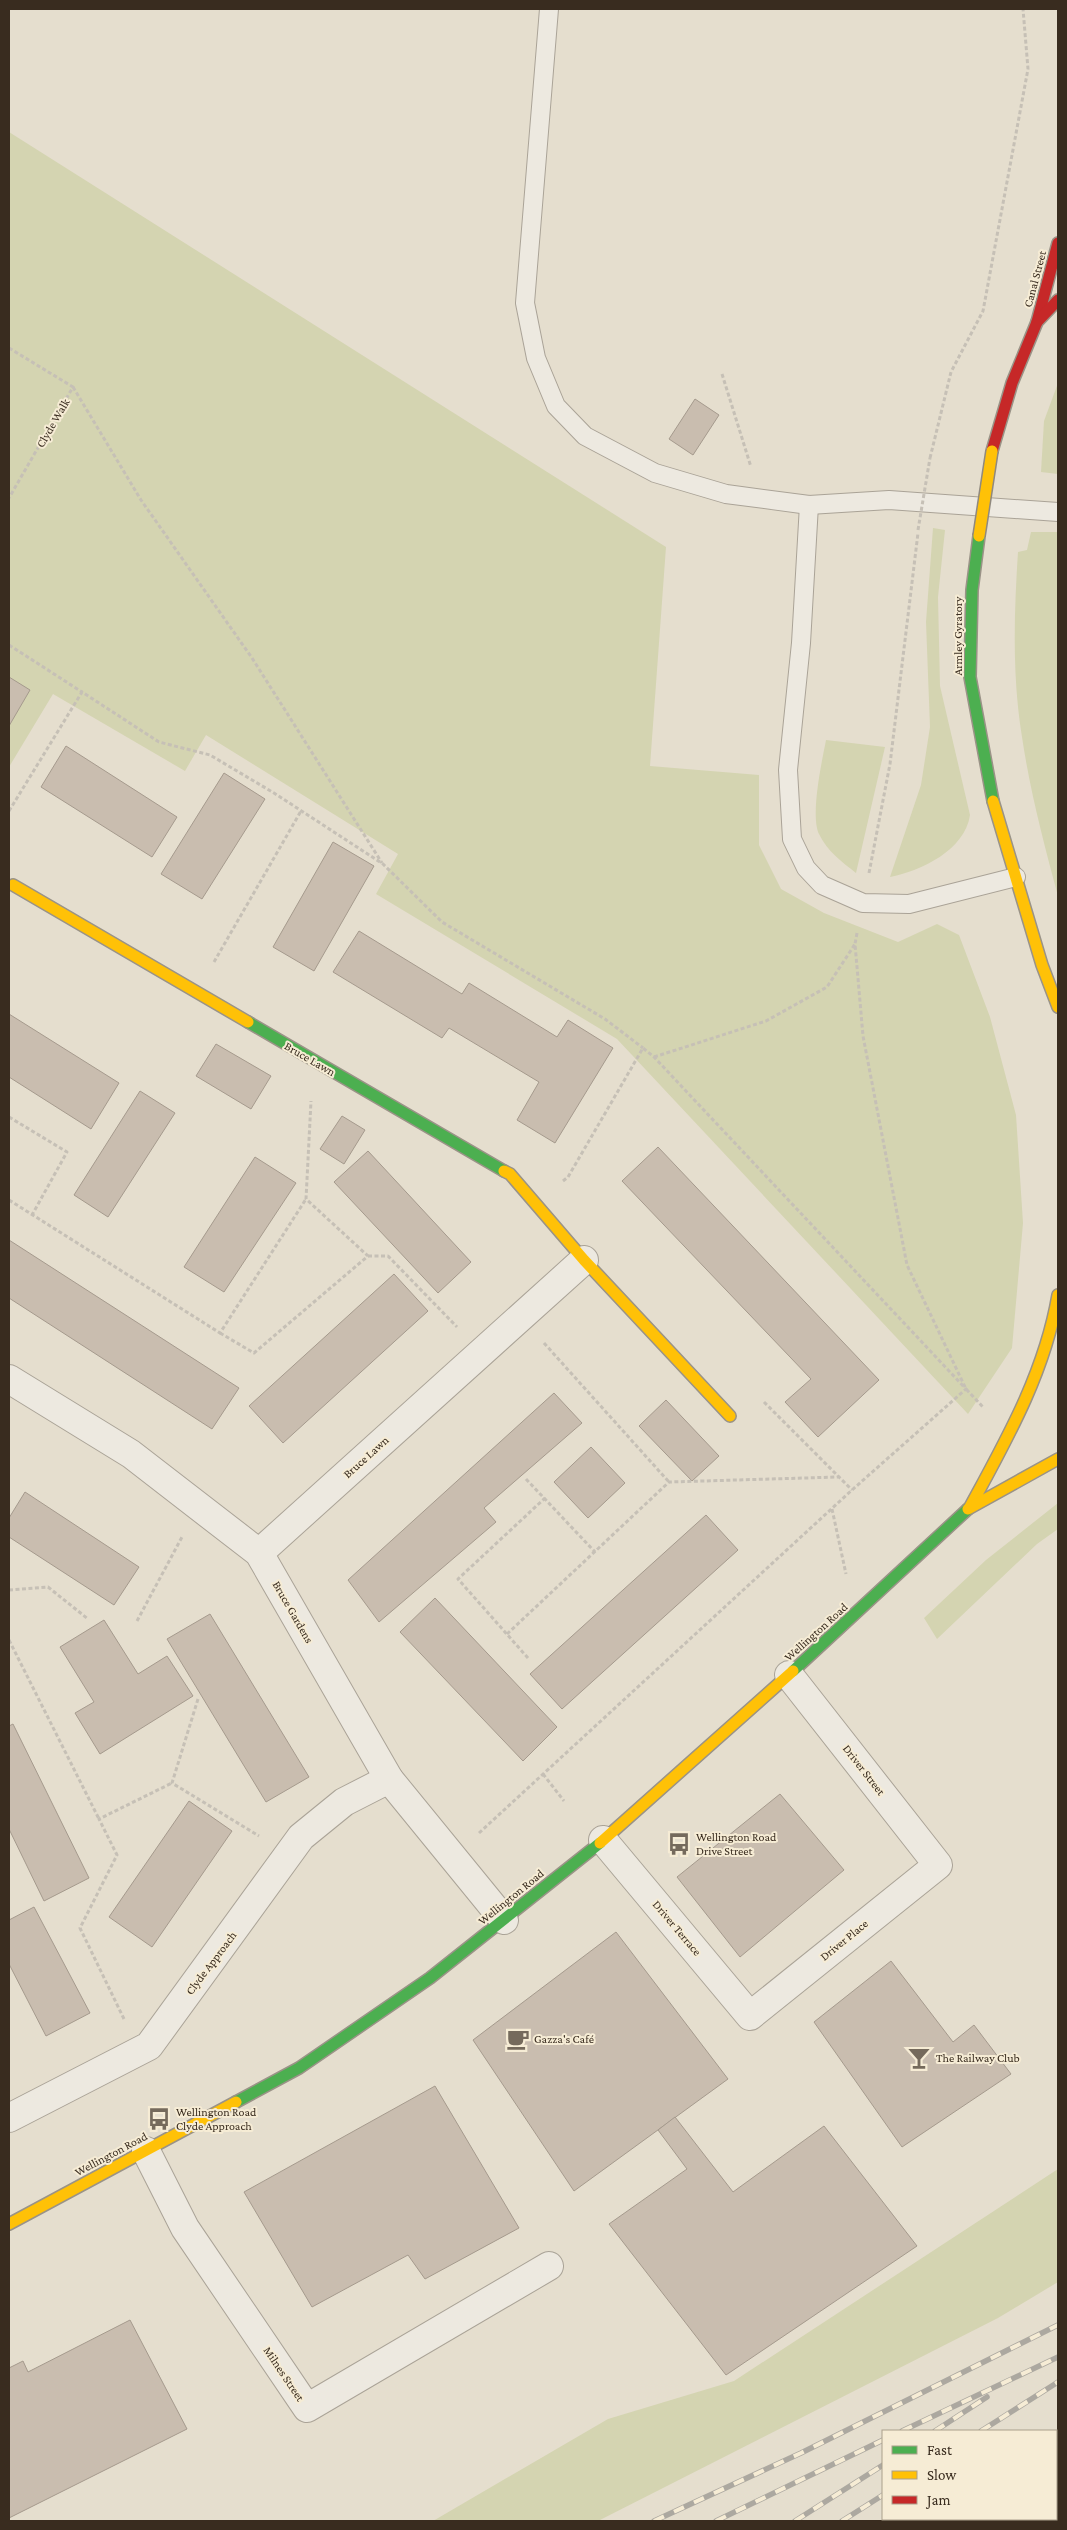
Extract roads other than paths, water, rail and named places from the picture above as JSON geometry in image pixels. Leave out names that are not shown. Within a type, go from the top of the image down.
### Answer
[{"type":"main road","name":"Canal Street","points":[[1037,322],[1058,243]]},
{"type":"main road","name":"Armley Gyratory","points":[[1058,300],[1037,322],[1012,383],[992,451],[972,590],[970,677],[989,788],[1042,965],[1058,1007]]},
{"type":"main road","name":"Bruce Lawn","points":[[13,885],[510,1174],[584,1260],[730,1416]]},
{"type":"main road","name":"Wellington Road","points":[[970,1507],[1021,1409],[1047,1344],[1058,1296]]},
{"type":"main road","name":"Wellington Road","points":[[9,2224],[299,2068],[430,1978],[603,1840],[855,1616],[970,1507],[1058,1459]]},
{"type":"street","name":"Bruce Lawn","points":[[259,1553],[584,1260]]},
{"type":"street","name":"Bruce Gardens","points":[[9,1379],[131,1454],[259,1553],[389,1779],[504,1920]]},
{"type":"street","name":"Driver Street","points":[[789,1675],[938,1864]]},
{"type":"street","name":"Clyde Approach","points":[[9,2118],[149,2046],[301,1838],[344,1802],[389,1779]]},
{"type":"street","name":"Driver Terrace","points":[[603,1840],[750,2016]]},
{"type":"street","name":"Driver Place","points":[[750,2016],[938,1864]]},
{"type":"street","name":"Milnes Street","points":[[146,2151],[185,2228],[307,2408],[549,2266]]},
{"type":"lane","points":[[548,9],[525,303],[536,358],[556,406],[585,436],[656,473],[726,494],[809,505],[889,500],[1058,512]]},
{"type":"lane","points":[[809,505],[801,643],[788,770],[792,839],[806,868],[822,885],[863,903],[909,904],[1016,877]]},
{"type":"railway","points":[[654,2521],[801,2453],[1058,2325]]},
{"type":"railway","points":[[904,2430],[1058,2357]]},
{"type":"railway","points":[[983,2430],[1058,2382]]},
{"type":"railway","points":[[937,2430],[987,2397]]},
{"type":"railway","points":[[716,2521],[882,2440]]},
{"type":"railway","points":[[795,2521],[882,2466]]},
{"type":"railway","points":[[842,2521],[882,2496]]},
{"type":"place","name":"Wellington Road Drive Street","points":[[679,1844]]},
{"type":"place","name":"Gazza's Café","points":[[518,2039]]},
{"type":"place","name":"The Railway Club","points":[[919,2058]]},
{"type":"place","name":"Wellington Road Clyde Approach","points":[[159,2119]]}]
